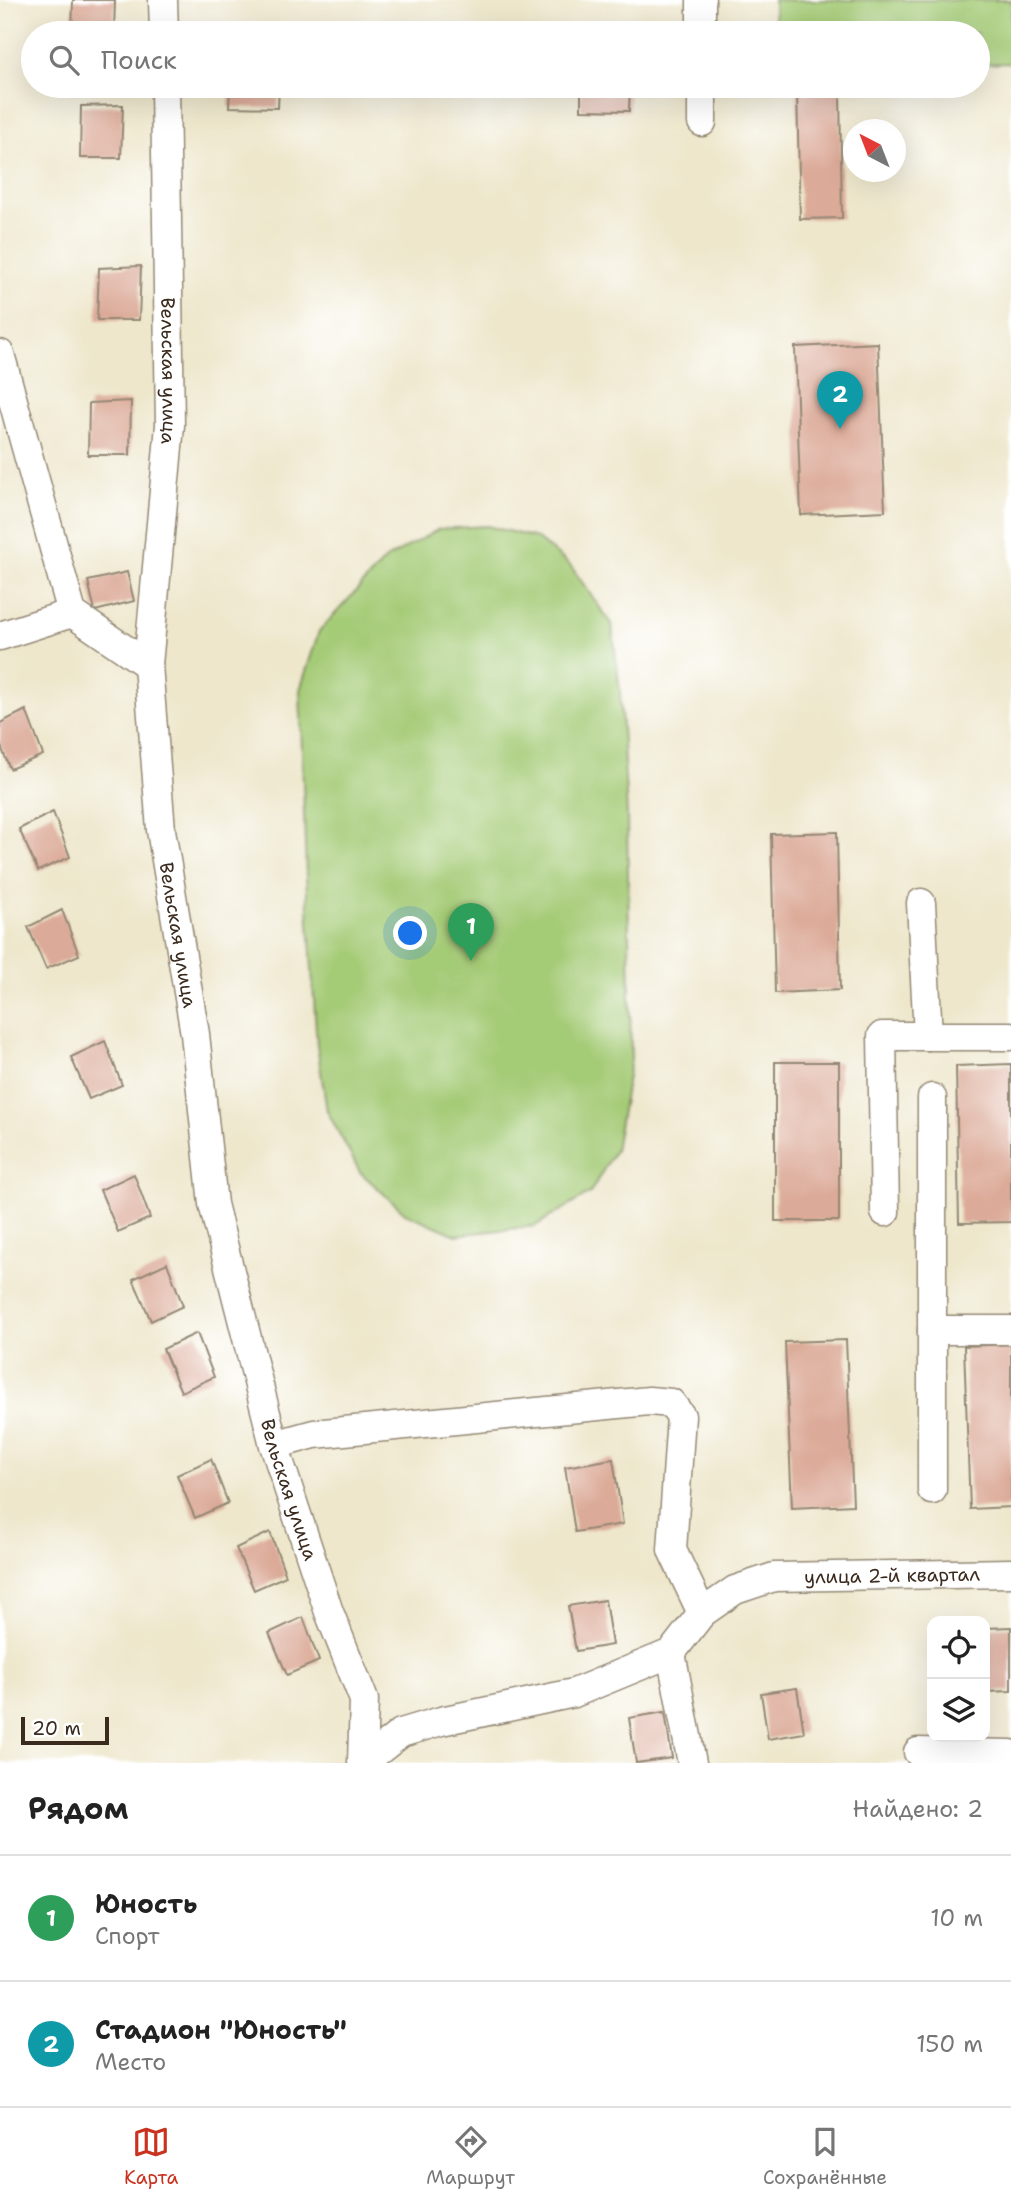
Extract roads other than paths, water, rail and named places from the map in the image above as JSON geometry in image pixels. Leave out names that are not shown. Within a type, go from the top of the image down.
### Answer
[{"type":"street","points":[[163,0],[164,21]]},
{"type":"street","points":[[701,0],[701,21]]},
{"type":"street","name":"Вельская улица","points":[[165,98],[170,425],[148,664],[161,831],[195,1034],[213,1203],[275,1445],[329,1612],[364,1700],[363,1763]]},
{"type":"street","points":[[702,98],[702,122]]},
{"type":"street","points":[[0,354],[72,613],[148,664]]},
{"type":"street","points":[[0,636],[72,613]]},
{"type":"street","points":[[921,903],[928,1036]]},
{"type":"street","points":[[885,1212],[882,1036],[1011,1036]]},
{"type":"street","points":[[932,1098],[932,1490]]},
{"type":"street","points":[[932,1330],[1011,1329]]},
{"type":"street","points":[[275,1445],[314,1434],[649,1401],[671,1403],[681,1416],[672,1550],[702,1612]]},
{"type":"street","name":"улица 2-й квартал","points":[[671,1653],[702,1612],[735,1590],[774,1577],[1011,1573]]},
{"type":"street","points":[[363,1763],[401,1733],[441,1721],[574,1693],[671,1653],[692,1763]]},
{"type":"street","points":[[918,1752],[1011,1754]]},
{"type":"place","name":"Стадион \"Юность\"","points":[[840,429]]},
{"type":"place","name":"Юность","points":[[471,961]]}]
